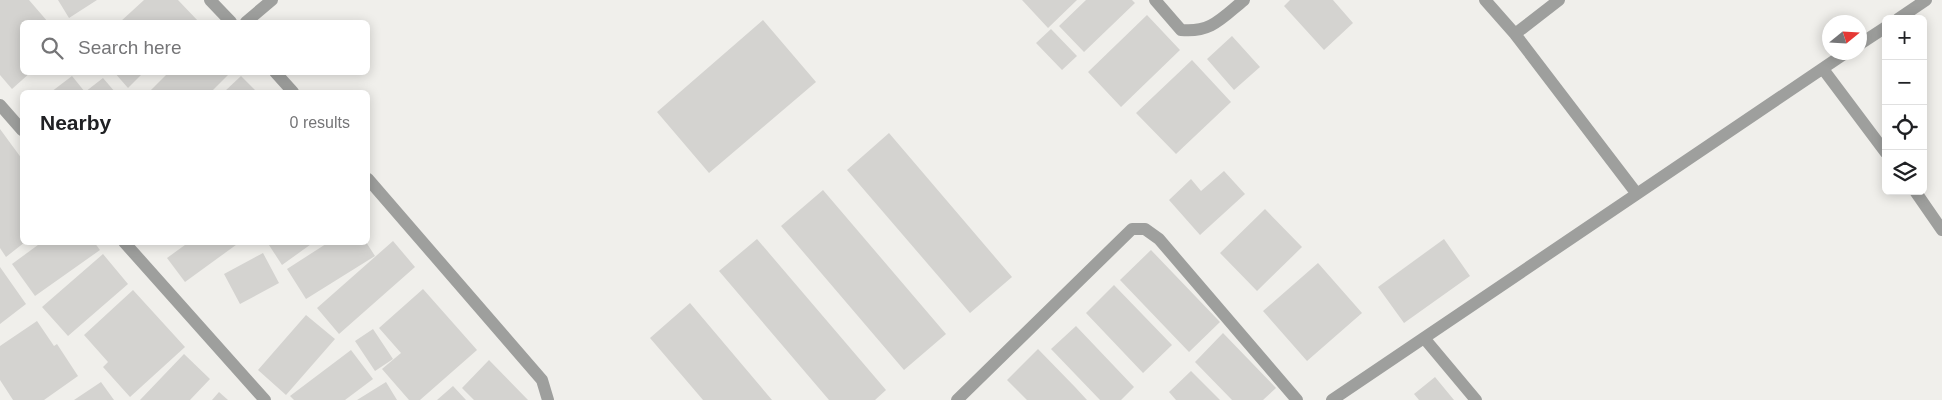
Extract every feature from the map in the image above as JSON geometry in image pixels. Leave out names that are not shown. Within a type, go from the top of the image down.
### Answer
[{"type":"street","points":[[210,0],[229,20]]},
{"type":"street","points":[[248,20],[272,0]]},
{"type":"street","points":[[1155,0],[1181,30],[1195,32],[1210,28],[1244,0]]},
{"type":"street","points":[[1485,0],[1515,34],[1637,194]]},
{"type":"street","points":[[1515,34],[1559,0]]},
{"type":"street","points":[[1904,15],[1926,0]]},
{"type":"street","points":[[1867,39],[1882,30]]},
{"type":"street","points":[[1332,400],[1836,60]]},
{"type":"street","points":[[1823,69],[1884,150]]},
{"type":"street","points":[[278,75],[291,90]]},
{"type":"street","points":[[0,105],[20,128]]},
{"type":"street","points":[[370,181],[542,380],[548,400]]},
{"type":"street","points":[[1918,195],[1942,230]]},
{"type":"street","points":[[957,400],[1132,229],[1145,229],[1159,239],[1297,400]]},
{"type":"street","points":[[127,245],[265,400]]},
{"type":"street","points":[[1424,338],[1476,400]]},
{"type":"building","points":[[0,0],[29,0],[46,20],[20,20],[20,75],[28,75],[12,89],[0,75]]},
{"type":"building","points":[[58,0],[97,0],[69,18]]},
{"type":"building","points":[[144,0],[178,0],[197,20],[122,20]]},
{"type":"building","points":[[1022,0],[1077,0],[1048,28]]},
{"type":"building","points":[[1086,0],[1132,0],[1135,3],[1084,52],[1059,26]]},
{"type":"building","points":[[1290,0],[1333,0],[1353,23],[1324,50],[1284,6]]},
{"type":"building","points":[[1147,15],[1180,50],[1121,107],[1088,72]]},
{"type":"building","points":[[763,20],[816,82],[709,173],[657,112]]},
{"type":"building","points":[[1051,29],[1077,56],[1062,70],[1036,43]]},
{"type":"building","points":[[1232,36],[1260,67],[1234,90],[1207,59]]},
{"type":"building","points":[[1192,60],[1231,102],[1176,154],[1136,113]]},
{"type":"building","points":[[117,75],[141,75],[128,88]]},
{"type":"building","points":[[166,75],[228,75],[213,90],[151,90]]},
{"type":"building","points":[[72,76],[83,90],[54,90]]},
{"type":"building","points":[[241,76],[255,90],[226,90]]},
{"type":"building","points":[[103,78],[113,90],[88,90]]},
{"type":"building","points":[[0,129],[20,156],[21,245],[6,257],[0,248]]},
{"type":"building","points":[[889,133],[1012,277],[970,313],[847,170]]},
{"type":"building","points":[[1224,171],[1245,194],[1200,235],[1169,200],[1191,179],[1201,191]]},
{"type":"building","points":[[823,190],[946,334],[904,370],[781,226]]},
{"type":"building","points":[[1265,209],[1302,247],[1257,291],[1220,253]]},
{"type":"building","points":[[757,239],[886,390],[875,400],[829,400],[719,271]]},
{"type":"building","points":[[1444,239],[1470,276],[1404,323],[1378,287]]},
{"type":"building","points":[[393,241],[415,267],[339,334],[317,308]]},
{"type":"building","points":[[38,245],[96,245],[100,250],[35,296],[12,264]]},
{"type":"building","points":[[185,245],[236,245],[185,282],[167,258]]},
{"type":"building","points":[[269,245],[310,245],[282,265]]},
{"type":"building","points":[[324,245],[368,245],[375,256],[306,299],[287,269]]},
{"type":"building","points":[[1151,250],[1220,322],[1189,352],[1120,280]]},
{"type":"building","points":[[263,253],[279,283],[240,304],[224,274]]},
{"type":"building","points":[[103,254],[128,284],[68,336],[42,307]]},
{"type":"building","points":[[1318,263],[1362,313],[1307,361],[1263,311]]},
{"type":"building","points":[[0,267],[26,304],[0,324]]},
{"type":"building","points":[[1114,285],[1172,345],[1143,373],[1086,313]]},
{"type":"building","points":[[423,289],[477,350],[420,400],[409,400],[382,369],[401,353],[379,328]]},
{"type":"building","points":[[133,290],[185,347],[130,397],[103,367],[108,362],[84,335]]},
{"type":"building","points":[[690,303],[772,400],[703,400],[650,338]]},
{"type":"building","points":[[306,315],[335,339],[286,395],[258,370]]},
{"type":"building","points":[[37,321],[54,346],[57,344],[78,376],[44,400],[13,400],[0,380],[0,346]]},
{"type":"building","points":[[1076,326],[1134,387],[1121,400],[1100,400],[1051,349]]},
{"type":"building","points":[[373,329],[393,359],[375,371],[355,341]]},
{"type":"building","points":[[1223,333],[1276,388],[1263,400],[1232,400],[1195,362]]},
{"type":"building","points":[[1038,349],[1087,400],[1027,400],[1007,380]]},
{"type":"building","points":[[351,350],[373,379],[345,400],[294,400],[290,396]]},
{"type":"building","points":[[184,354],[210,379],[190,400],[140,400]]},
{"type":"building","points":[[489,360],[528,400],[474,400],[462,388]]},
{"type":"building","points":[[1191,371],[1220,400],[1176,400],[1169,392]]},
{"type":"building","points":[[1435,377],[1454,400],[1419,400],[1414,394]]},
{"type":"building","points":[[101,382],[114,400],[74,400]]},
{"type":"building","points":[[386,382],[397,400],[357,400]]},
{"type":"building","points":[[453,386],[466,400],[437,400]]},
{"type":"building","points":[[219,392],[228,400],[212,400]]}]
